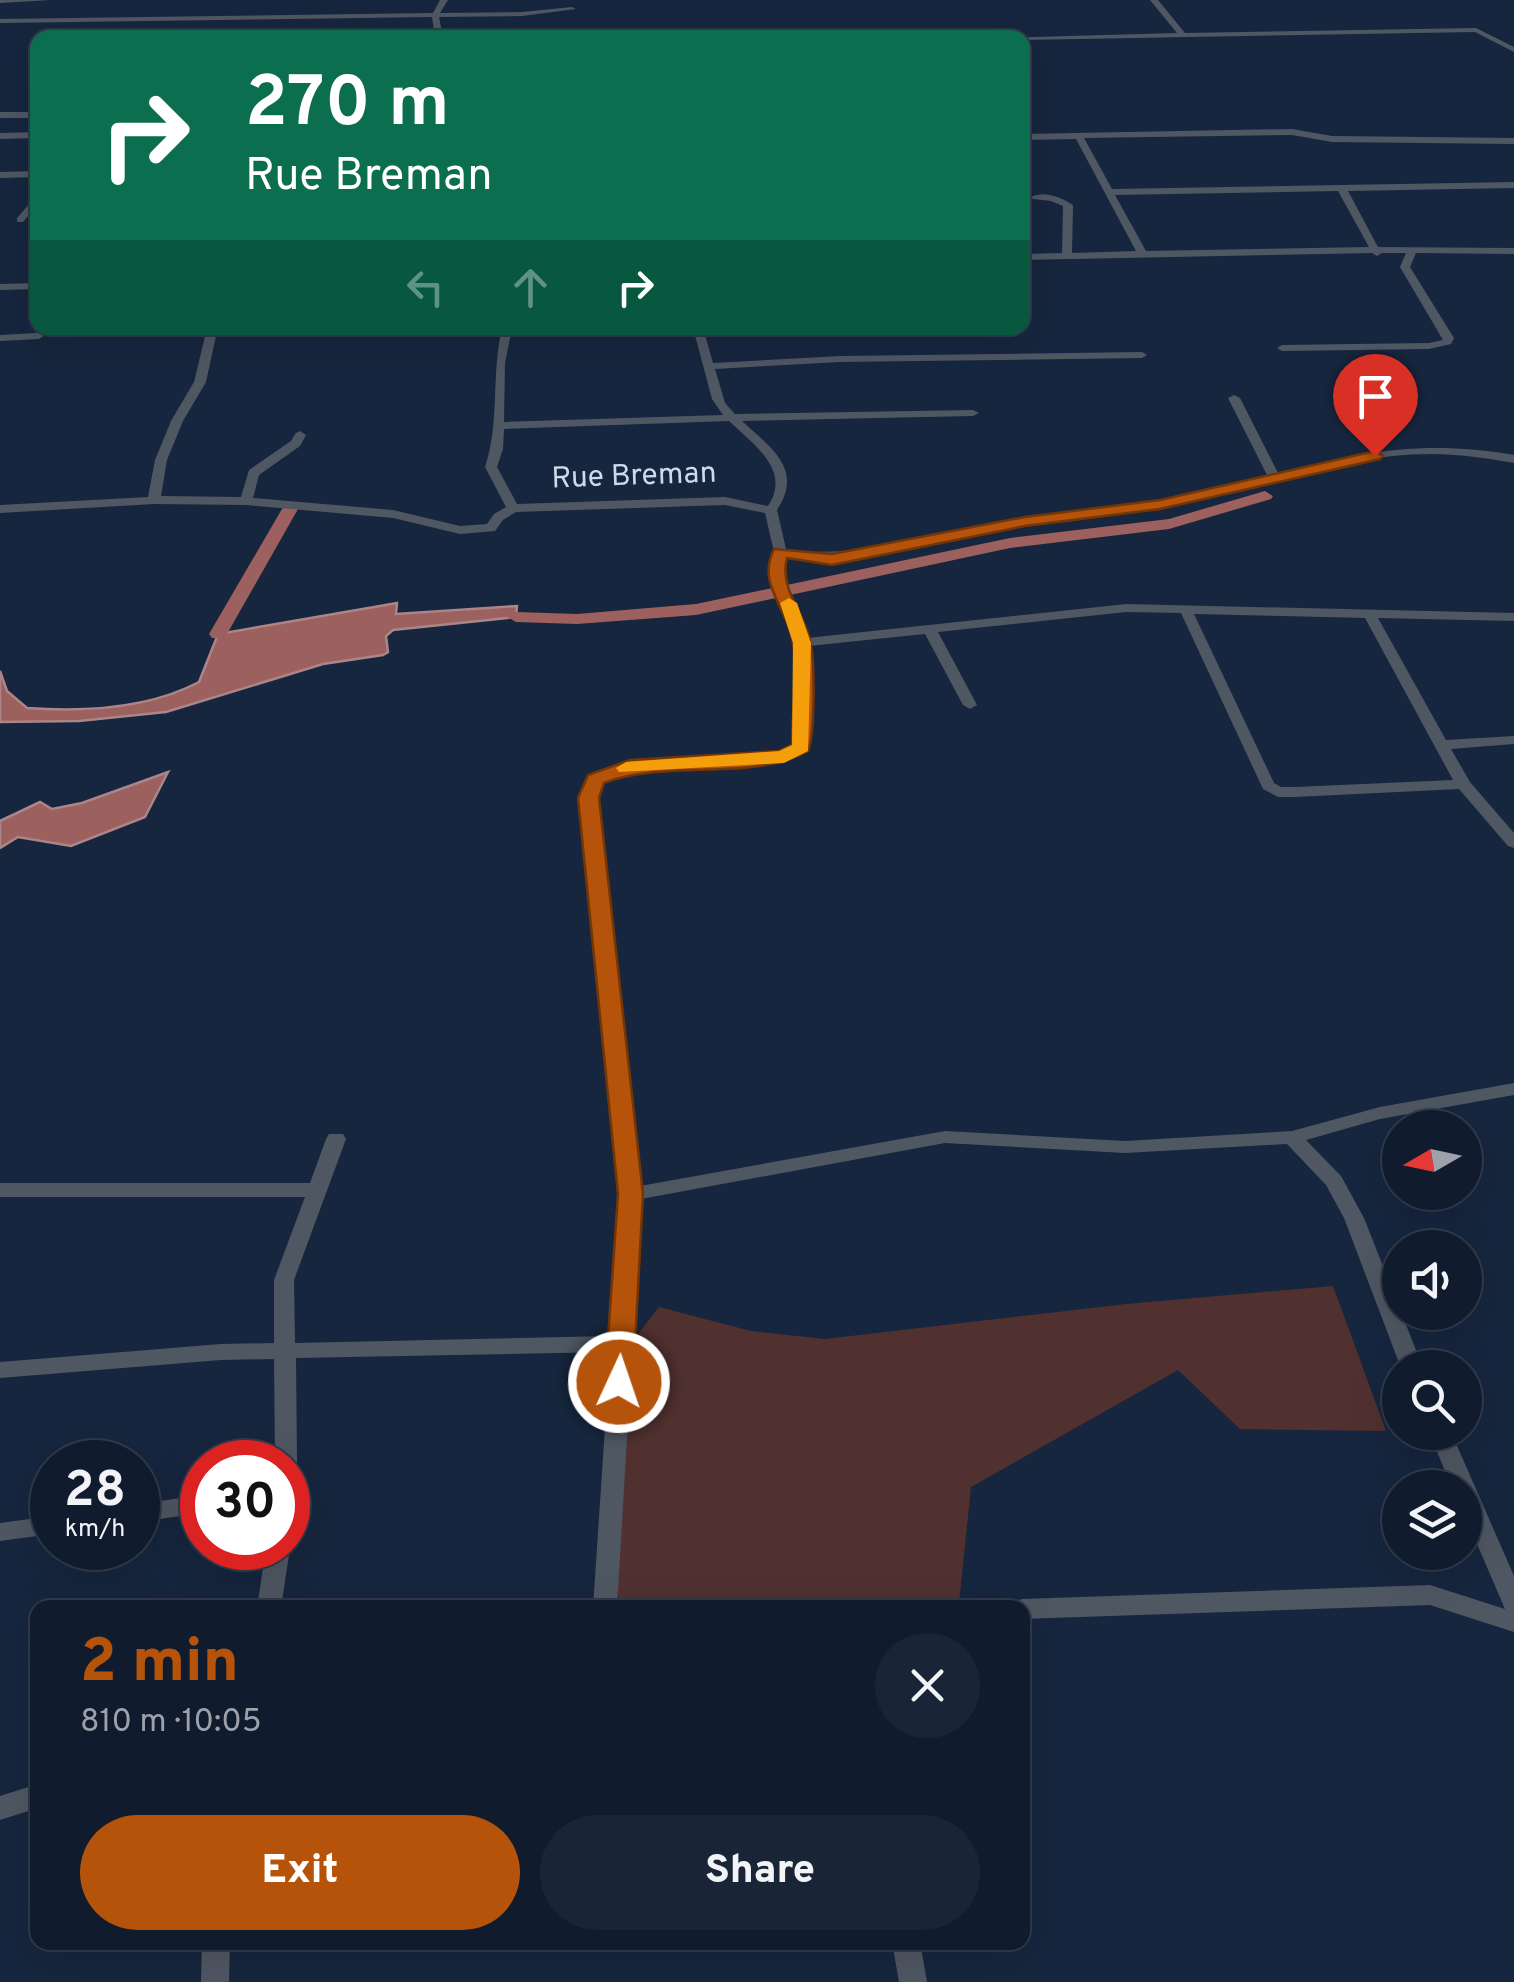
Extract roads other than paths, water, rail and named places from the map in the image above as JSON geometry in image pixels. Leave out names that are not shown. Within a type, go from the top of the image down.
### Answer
[{"type":"street","points":[[0,0],[47,0]]},
{"type":"street","points":[[438,30],[435,15],[444,0]]},
{"type":"street","points":[[1154,0],[1182,34]]},
{"type":"street","points":[[0,22],[572,10]]},
{"type":"street","points":[[1030,37],[1476,30],[1514,50]]},
{"type":"street","points":[[0,116],[30,115]]},
{"type":"street","points":[[1030,138],[1292,132],[1332,139],[1514,141]]},
{"type":"street","points":[[0,136],[30,135]]},
{"type":"street","points":[[1079,137],[1142,253]]},
{"type":"street","points":[[0,174],[30,174]]},
{"type":"street","points":[[1109,192],[1514,185]]},
{"type":"street","points":[[1341,187],[1376,253]]},
{"type":"street","points":[[1036,197],[1068,205],[1067,256]]},
{"type":"street","points":[[20,220],[30,207]]},
{"type":"street","points":[[1030,257],[1309,249],[1376,253],[1514,252]]},
{"type":"street","points":[[1282,348],[1429,346],[1447,342],[1449,338],[1410,278],[1406,267],[1411,253]]},
{"type":"street","points":[[0,286],[30,286]]},
{"type":"street","points":[[0,338],[40,335]]},
{"type":"street","points":[[154,500],[161,460],[177,421],[200,382],[210,335]]},
{"type":"street","points":[[506,335],[500,363],[500,426],[491,467],[513,508]]},
{"type":"street","points":[[606,1600],[631,1194],[588,798],[595,779],[630,766],[784,757],[801,747],[802,643],[775,570],[780,552],[771,510],[784,496],[786,483],[778,465],[718,402],[712,366],[701,335]]},
{"type":"street","points":[[712,366],[840,359],[1142,354]]},
{"type":"street","points":[[1234,398],[1274,479]]},
{"type":"street","points":[[500,426],[736,420],[862,412],[974,412]]},
{"type":"street","points":[[246,502],[253,473],[296,443],[300,435]]},
{"type":"street","points":[[780,552],[832,560],[1025,522],[1160,504],[1412,451],[1474,450],[1514,459]]},
{"type":"street","name":"Rue Breman","points":[[0,509],[154,500],[246,502],[393,514],[476,530],[491,528],[498,516],[513,508],[726,501],[771,510]]},
{"type":"street","points":[[802,643],[1126,608],[1514,618]]},
{"type":"street","points":[[1185,608],[1268,786],[1278,792],[1294,792],[1463,784]]},
{"type":"street","points":[[1370,615],[1463,784],[1514,843]]},
{"type":"street","points":[[930,630],[970,705]]},
{"type":"street","points":[[1440,745],[1514,740]]},
{"type":"street","points":[[631,1194],[945,1137],[1125,1147],[1292,1136],[1380,1113],[1514,1089]]},
{"type":"street","points":[[1292,1136],[1334,1181],[1354,1218],[1405,1350]]},
{"type":"street","points":[[286,1440],[284,1280],[336,1139]]},
{"type":"street","points":[[0,1190],[317,1190]]},
{"type":"street","points":[[0,1370],[221,1352],[622,1344]]},
{"type":"street","points":[[0,1532],[30,1528]]},
{"type":"street","points":[[1482,1530],[1514,1603]]},
{"type":"street","points":[[270,1600],[275,1570]]},
{"type":"street","points":[[1030,1609],[1430,1596],[1514,1622]]},
{"type":"street","points":[[0,1808],[30,1799]]},
{"type":"street","points":[[215,1982],[216,1950]]},
{"type":"street","points":[[907,1950],[913,1982]]},
{"type":"waterway","points":[[516,617],[577,619],[696,610],[1010,543],[1169,524],[1265,496]]},
{"type":"waterway","points":[[218,634],[290,509]]}]
